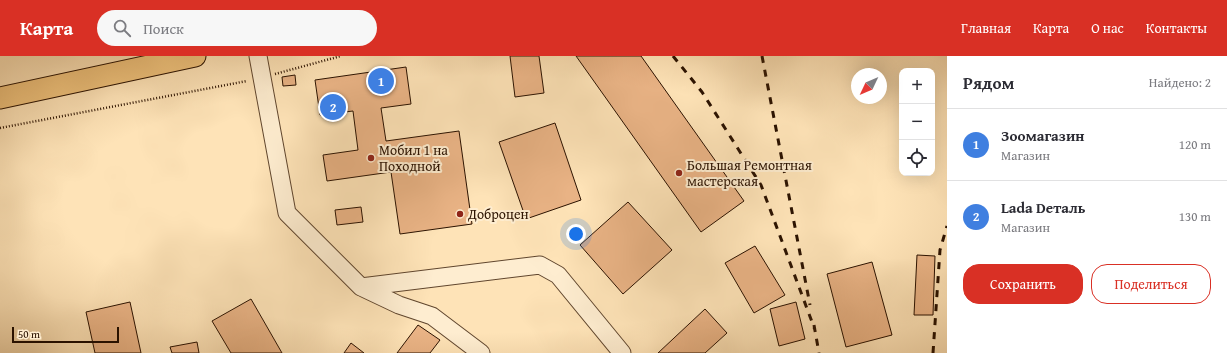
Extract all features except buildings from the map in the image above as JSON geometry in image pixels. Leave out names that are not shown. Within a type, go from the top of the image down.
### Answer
[{"type":"main road","points":[[0,98],[195,56]]},
{"type":"lane","points":[[258,56],[287,213],[361,287],[400,305],[432,316],[481,353]]},
{"type":"lane","points":[[361,287],[540,265],[558,275],[622,353]]},
{"type":"path","points":[[0,128],[262,78],[341,56]]},
{"type":"railway","points":[[673,56],[702,92],[761,185],[815,330]]},
{"type":"railway","points":[[762,56],[810,305]]},
{"type":"railway","points":[[933,353],[940,250],[947,226]]},
{"type":"railway","points":[[814,325],[819,353]]},
{"type":"place","name":"Зоомагазин","points":[[381,81]]},
{"type":"place","name":"Lada Dеталь","points":[[333,107]]},
{"type":"place","name":"Мобил 1 на Походной","points":[[371,158]]},
{"type":"place","name":"Большая Ремонтная мастерская","points":[[679,173]]},
{"type":"place","name":"Доброцен","points":[[460,214]]}]
